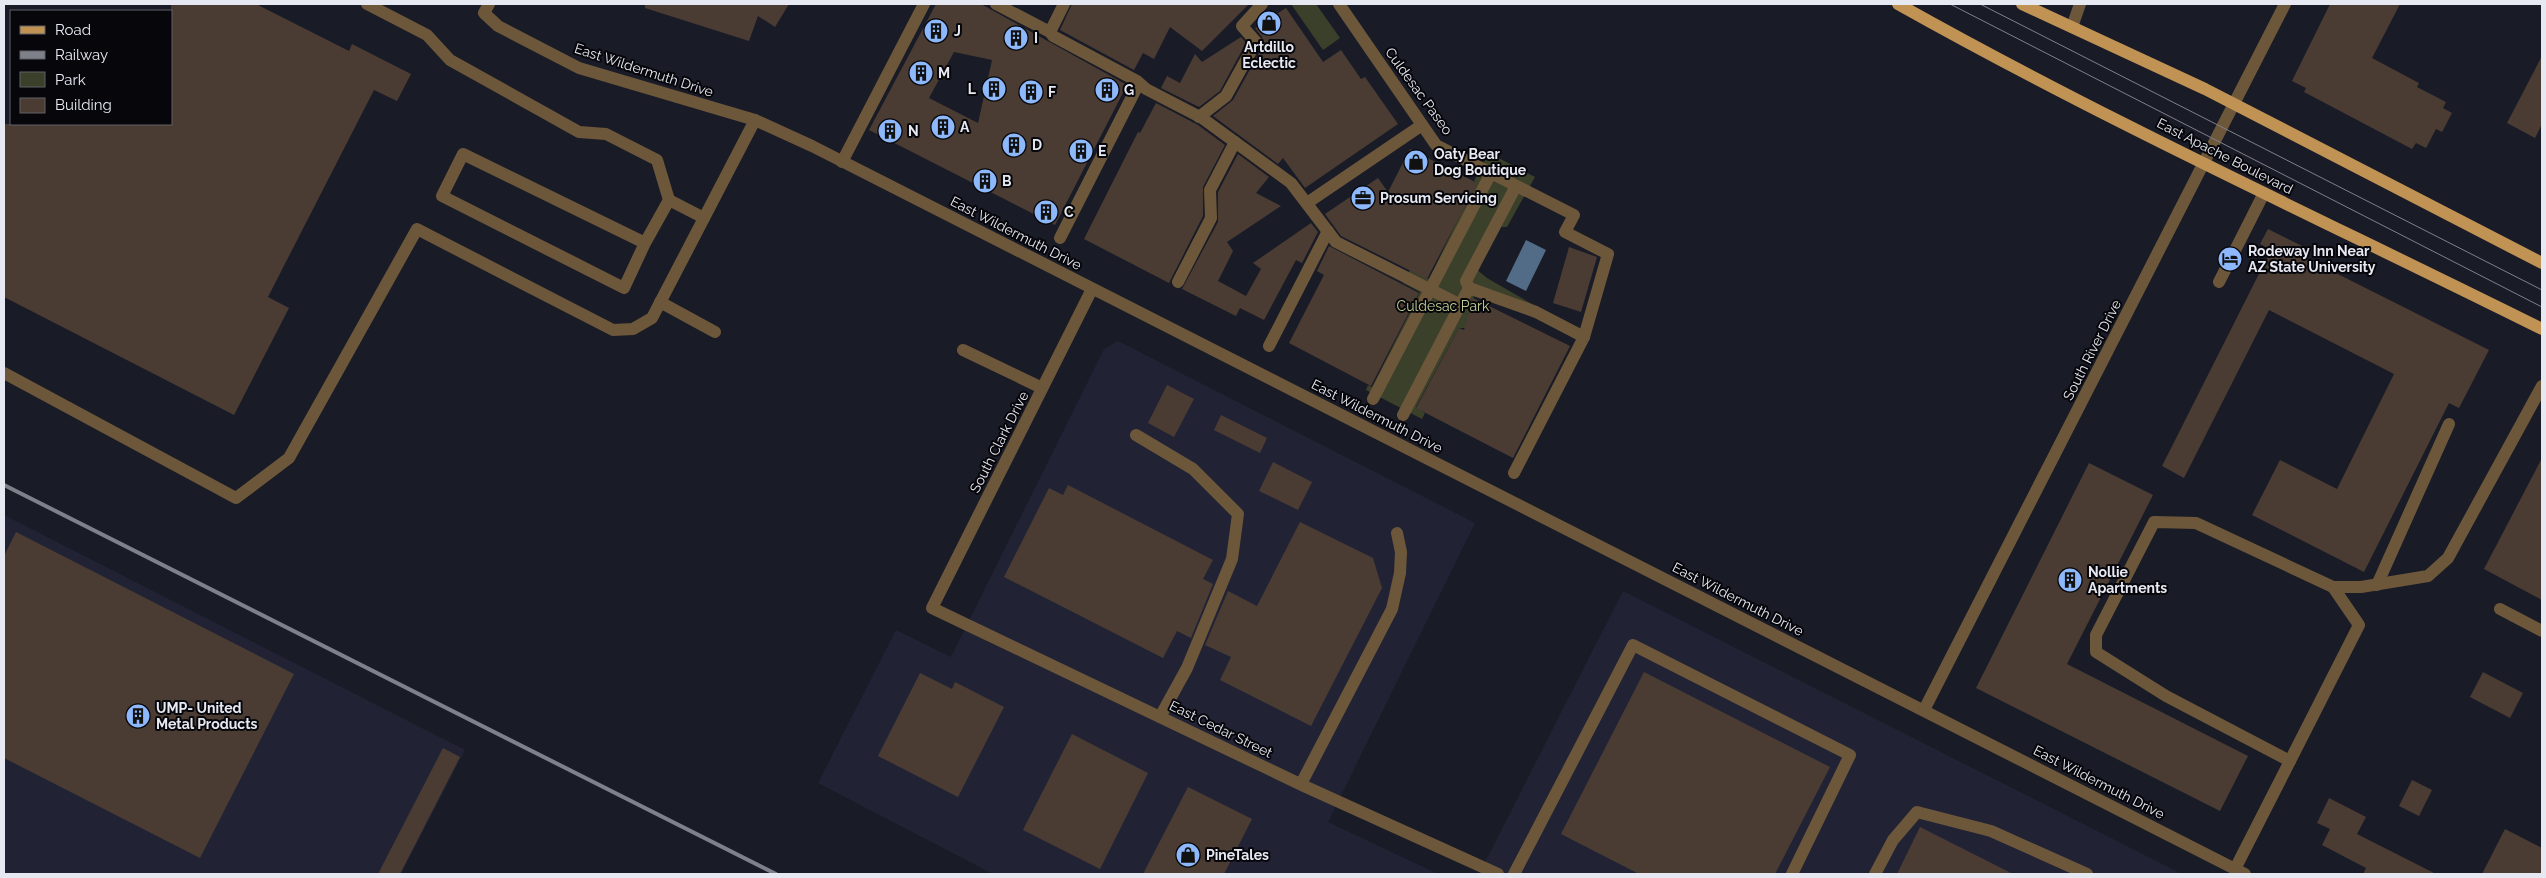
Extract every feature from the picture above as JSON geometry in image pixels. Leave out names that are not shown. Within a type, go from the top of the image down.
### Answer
[{"type":"main road","name":"East Apache Boulevard","points":[[1898,4],[1958,38],[2205,164],[2542,330]]},
{"type":"main road","points":[[2022,4],[2234,104],[2542,263]]},
{"type":"street","points":[[367,4],[427,34],[450,60],[579,132],[606,134],[657,160],[669,200],[704,218]]},
{"type":"street","points":[[842,162],[924,4]]},
{"type":"street","points":[[996,4],[1050,32],[1053,36],[1199,117],[1291,183],[1336,242],[1460,305]]},
{"type":"street","points":[[1050,32],[1064,4]]},
{"type":"street","points":[[1199,117],[1226,96],[1256,42],[1242,26],[1262,4]]},
{"type":"street","name":"Culdesac Paseo","points":[[1339,4],[1436,145],[1574,215],[1565,232],[1608,254],[1584,337]]},
{"type":"street","points":[[2072,27],[2080,4]]},
{"type":"street","name":"South River Drive","points":[[1924,710],[2205,164],[2285,4]]},
{"type":"street","name":"East Wildermuth Drive","points":[[487,8],[498,26],[579,68],[755,120],[842,162],[2240,872]]},
{"type":"street","points":[[1060,238],[1139,83]]},
{"type":"street","points":[[4,373],[236,498],[289,458],[417,229],[613,330],[633,329],[652,318],[755,120]]},
{"type":"street","points":[[1307,203],[1422,125]]},
{"type":"street","points":[[1178,282],[1211,218],[1210,190],[1235,142]]},
{"type":"street","points":[[645,242],[463,154],[442,196],[624,288],[645,242],[669,200]]},
{"type":"street","points":[[1373,399],[1492,173]]},
{"type":"street","points":[[1514,473],[1584,337],[1536,312],[1469,288],[1466,281],[1516,186]]},
{"type":"street","points":[[2219,282],[2264,193]]},
{"type":"street","points":[[1269,346],[1328,231]]},
{"type":"street","points":[[1403,415],[1469,288]]},
{"type":"street","name":"South Clark Drive","points":[[932,608],[1092,289]]},
{"type":"street","points":[[660,302],[715,332]]},
{"type":"street","points":[[963,350],[1042,388]]},
{"type":"street","points":[[2290,761],[2166,696],[2096,652],[2096,635],[2154,522],[2196,523],[2333,587],[2377,585],[2428,576],[2448,558],[2542,386]]},
{"type":"street","points":[[2377,585],[2450,424]]},
{"type":"street","points":[[1136,435],[1193,470],[1238,514],[1232,559],[1187,668],[1160,717]]},
{"type":"street","points":[[1301,784],[1392,609],[1400,573],[1401,552],[1397,533]]},
{"type":"street","points":[[2240,872],[2290,761],[2359,625],[2333,587]]},
{"type":"street","name":"East Cedar Street","points":[[932,608],[1301,784],[1498,874]]},
{"type":"street","points":[[2500,609],[2542,631]]},
{"type":"street","points":[[1514,874],[1633,645],[1850,754],[1792,874]]},
{"type":"street","points":[[1875,874],[1893,840],[1917,812],[1991,831],[2088,874]]},
{"type":"shaded area","points":[[1526,240],[1546,250],[1526,291],[1506,281]]},
{"type":"shaded area","points":[[1118,341],[1475,523],[1328,822],[1438,874],[993,874],[818,783],[896,630],[951,657],[1104,349]]},
{"type":"shaded area","points":[[4,515],[465,750],[401,874],[4,874]]},
{"type":"shaded area","points":[[1623,591],[2182,874],[1479,874]]},
{"type":"green space","points":[[1291,4],[1316,4],[1340,38],[1323,50]]},
{"type":"green space","name":"Culdesac Park","points":[[1489,153],[1535,177],[1507,227],[1497,227],[1475,268],[1487,278],[1532,304],[1528,314],[1474,296],[1466,328],[1459,328],[1416,407],[1425,413],[1422,419],[1366,390],[1368,385],[1372,387],[1420,292],[1403,283],[1410,270],[1429,279],[1476,183],[1474,181]]},
{"type":"building","points":[[171,4],[256,4],[349,51],[352,44],[411,74],[397,101],[374,90],[268,297],[289,308],[234,415],[4,297],[4,124],[172,125]]},
{"type":"building","points":[[645,4],[789,4],[775,27],[758,16],[749,41],[645,8]]},
{"type":"building","points":[[936,4],[981,4],[1127,85],[1055,225],[869,130]],"holes":[[[954,52],[992,60],[978,123],[929,98]]]},
{"type":"building","points":[[1072,4],[1249,4],[1202,51],[1170,27],[1154,59],[1143,53],[1134,70],[1060,30]]},
{"type":"building","points":[[2330,4],[2400,4],[2372,58],[2419,83],[2417,87],[2446,102],[2443,108],[2452,113],[2442,132],[2436,129],[2426,148],[2416,143],[2412,149],[2304,92],[2306,88],[2292,81]]},
{"type":"building","points":[[1286,8],[1323,62],[1341,50],[1361,79],[1365,77],[1398,124],[1305,188],[1283,158],[1278,164],[1213,116],[1233,100],[1263,46],[1262,37],[1255,28]]},
{"type":"building","points":[[1241,37],[1246,43],[1220,91],[1199,107],[1161,88],[1167,76],[1180,83],[1195,54],[1202,62]]},
{"type":"building","points":[[2542,56],[2542,124],[2535,138],[2507,123]]},
{"type":"building","points":[[1156,103],[1198,125],[1225,145],[1203,187],[1203,216],[1169,283],[1084,239],[1138,132],[1140,133]]},
{"type":"building","points":[[1410,149],[1477,183],[1427,279],[1341,236],[1325,214],[1378,178],[1388,192]]},
{"type":"building","points":[[1238,154],[1269,177],[1256,193],[1281,206],[1227,242],[1233,251],[1218,281],[1246,296],[1261,269],[1253,263],[1311,223],[1318,232],[1302,263],[1296,260],[1264,320],[1240,308],[1236,316],[1182,289],[1218,222],[1218,192]]},
{"type":"building","points":[[2268,229],[2302,246],[2298,254],[2489,350],[2459,408],[2449,403],[2364,572],[2252,515],[2280,460],[2337,489],[2394,374],[2269,310],[2184,478],[2162,466],[2271,250],[2260,244]]},
{"type":"building","points":[[1329,246],[1419,293],[1371,386],[1289,343],[1324,275],[1317,271]]},
{"type":"building","points":[[1569,247],[1597,257],[1581,312],[1553,303]]},
{"type":"building","points":[[1473,298],[1570,346],[1513,458],[1416,408],[1459,328],[1464,330]]},
{"type":"building","points":[[1167,385],[1194,399],[1174,437],[1148,423]]},
{"type":"building","points":[[1221,415],[1267,438],[1260,453],[1214,430]]},
{"type":"building","points":[[2542,458],[2542,600],[2484,569]]},
{"type":"building","points":[[1273,462],[1312,482],[1298,510],[1259,491]]},
{"type":"building","name":"Nollie Apartments","points":[[2089,463],[2153,495],[2067,664],[2248,756],[2220,811],[1976,688]]},
{"type":"building","points":[[1068,485],[1213,560],[1203,579],[1213,584],[1191,638],[1177,631],[1163,658],[1004,577],[1049,488],[1063,495]]},
{"type":"building","points":[[1300,522],[1373,558],[1382,588],[1311,726],[1220,680],[1231,657],[1205,645],[1228,591],[1257,606]]},
{"type":"building","name":"UMP- United Metal Products","points":[[16,532],[294,674],[200,858],[4,758],[4,556]]},
{"type":"building","points":[[1644,672],[1830,767],[1775,874],[1639,874],[1561,834]]},
{"type":"building","points":[[2483,672],[2523,693],[2510,718],[2470,697]]},
{"type":"building","points":[[920,673],[952,689],[955,682],[1004,707],[958,797],[878,756]]},
{"type":"building","points":[[1072,734],[1148,773],[1100,869],[1023,830]]},
{"type":"building","points":[[443,748],[460,757],[400,874],[378,874]]},
{"type":"building","points":[[2412,780],[2432,790],[2419,816],[2399,806]]},
{"type":"building","points":[[1188,787],[1252,819],[1224,874],[1143,874]]},
{"type":"building","points":[[2329,798],[2366,817],[2357,834],[2436,874],[2363,874],[2366,868],[2322,845],[2330,829],[2317,823]]},
{"type":"building","points":[[1920,827],[2013,874],[1897,874]]},
{"type":"building","points":[[2505,829],[2542,848],[2542,874],[2482,874]]},
{"type":"tram line","points":[[1950,4],[2542,307]]},
{"type":"tram line","points":[[1980,4],[2542,290]]},
{"type":"railway","points":[[4,485],[776,874]]},
{"type":"place","name":"Artdillo Eclectic","points":[[1269,23]]},
{"type":"place","name":"J","points":[[936,31]]},
{"type":"place","name":"I","points":[[1016,38]]},
{"type":"place","name":"M","points":[[921,73]]},
{"type":"place","name":"L","points":[[994,89]]},
{"type":"place","name":"G","points":[[1107,90]]},
{"type":"place","name":"F","points":[[1031,92]]},
{"type":"place","name":"A","points":[[943,127]]},
{"type":"place","name":"N","points":[[890,131]]},
{"type":"place","name":"D","points":[[1014,145]]},
{"type":"place","name":"E","points":[[1081,151]]},
{"type":"place","name":"Oaty Bear Dog Boutique","points":[[1416,162]]},
{"type":"place","name":"B","points":[[985,181]]},
{"type":"place","name":"Prosum Servicing","points":[[1363,198]]},
{"type":"place","name":"C","points":[[1046,212]]},
{"type":"place","name":"Rodeway Inn Near AZ State University","points":[[2230,259]]},
{"type":"place","name":"Nollie Apartments","points":[[2070,580]]},
{"type":"place","name":"UMP- United Metal Products","points":[[138,716]]},
{"type":"place","name":"PineTales","points":[[1188,855]]}]
